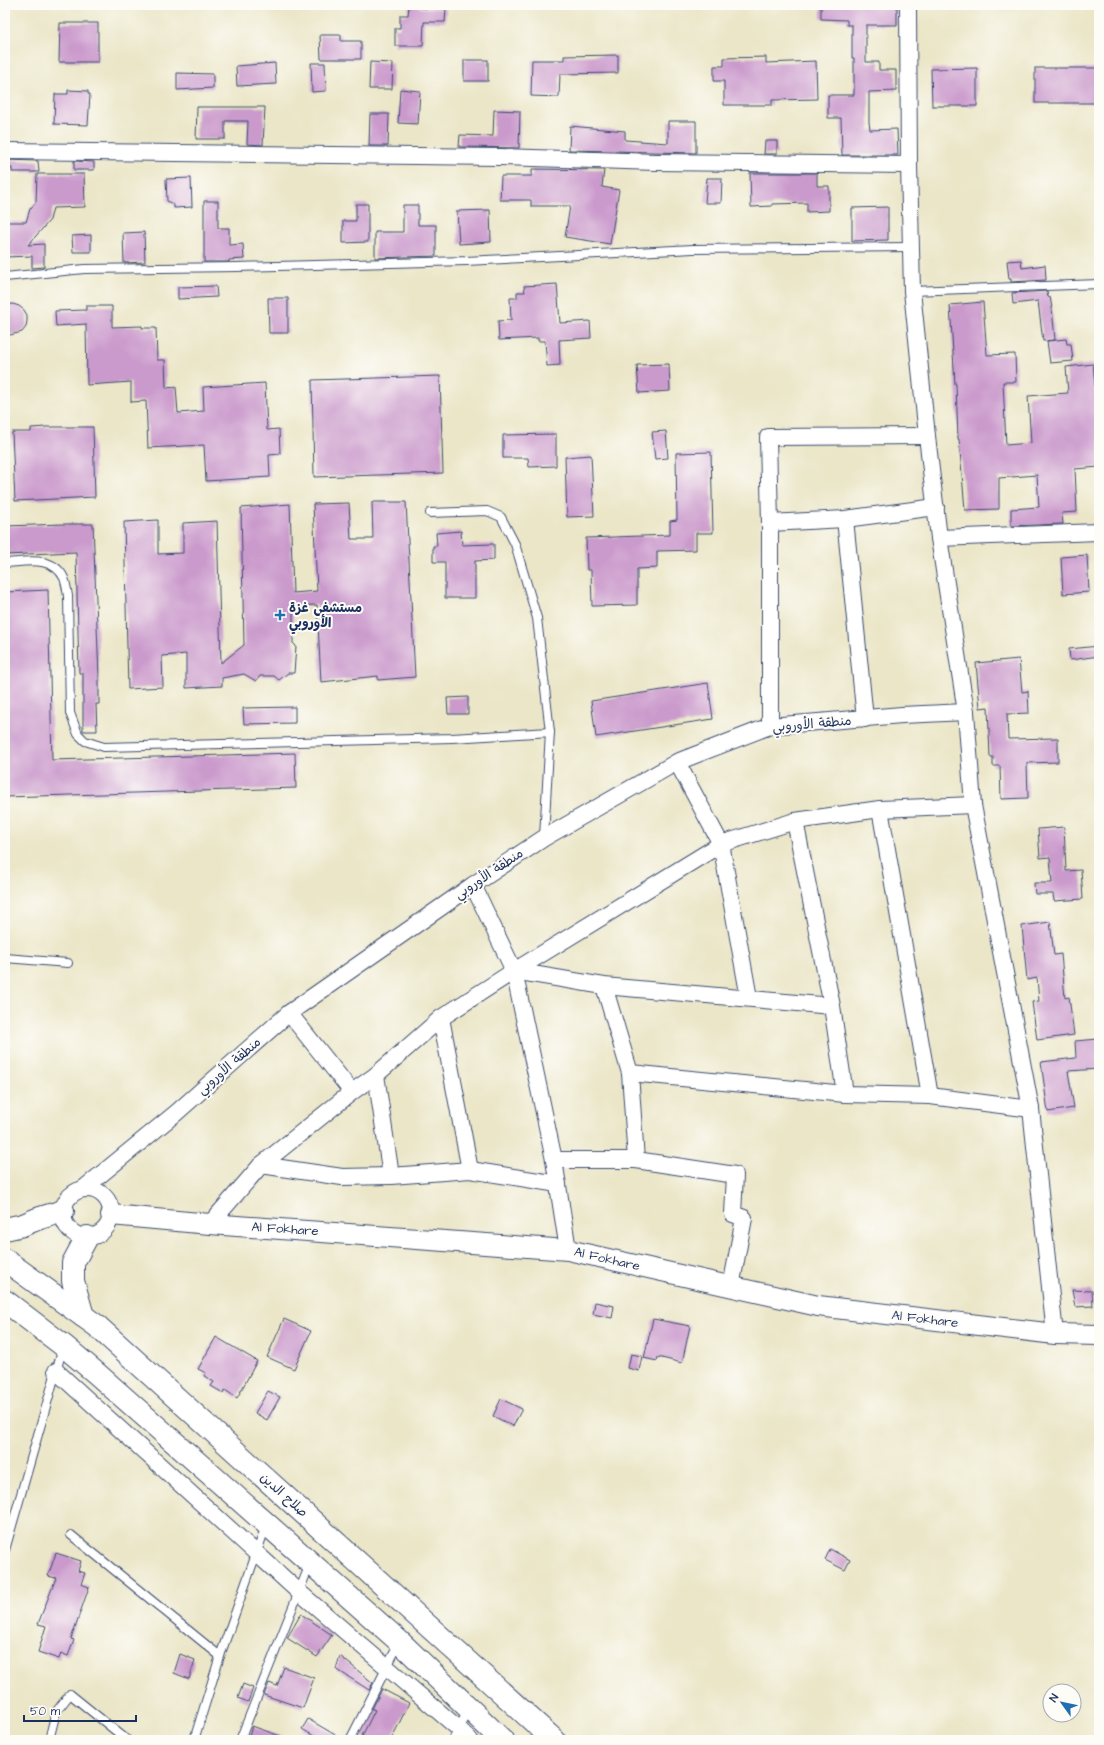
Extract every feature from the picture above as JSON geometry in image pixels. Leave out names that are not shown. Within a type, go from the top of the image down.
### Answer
[{"type":"highway","points":[[5,1229],[23,1225],[37,1219],[63,1212]]},
{"type":"highway","points":[[83,1316],[73,1281],[73,1263],[88,1237]]},
{"type":"highway","name":"صلاح الدين","points":[[5,1260],[103,1332],[554,1740]]},
{"type":"highway","points":[[5,1301],[64,1346],[400,1642],[502,1740]]},
{"type":"street","points":[[908,5],[909,165],[912,291],[927,436],[939,538],[966,712],[973,805],[1031,1110],[1055,1334]]},
{"type":"street","points":[[5,151],[500,157],[656,162],[909,165]]},
{"type":"street","points":[[770,726],[770,523],[768,437],[927,436]]},
{"type":"street","points":[[770,523],[845,519],[936,507]]},
{"type":"street","points":[[845,519],[865,719]]},
{"type":"street","points":[[939,538],[1099,532]]},
{"type":"street","name":"منطقة الأوروبي","points":[[83,1189],[176,1113],[288,1013],[473,885],[544,838],[677,762],[770,726],[902,715],[966,712]]},
{"type":"street","points":[[677,762],[721,844],[749,998]]},
{"type":"street","points":[[210,1224],[261,1166],[352,1092],[376,1075],[441,1018],[514,971],[721,844],[795,820],[880,809],[973,805]]},
{"type":"street","points":[[880,809],[930,1096]]},
{"type":"street","points":[[795,820],[832,1006],[845,1094]]},
{"type":"street","points":[[473,885],[514,971],[554,1160],[568,1250]]},
{"type":"street","points":[[514,971],[604,986],[832,1006]]},
{"type":"street","points":[[604,986],[630,1073],[636,1160]]},
{"type":"street","points":[[288,1013],[352,1092]]},
{"type":"street","points":[[441,1018],[470,1170]]},
{"type":"street","points":[[630,1073],[845,1094],[930,1096],[1031,1110]]},
{"type":"street","points":[[376,1075],[390,1176]]},
{"type":"street","points":[[554,1160],[636,1160],[735,1175],[733,1214],[744,1218],[731,1287]]},
{"type":"street","points":[[261,1166],[342,1177],[390,1176],[470,1170],[558,1184]]},
{"type":"street","points":[[83,1189],[98,1192],[108,1203],[111,1215],[107,1226],[102,1232],[95,1236],[79,1236],[72,1233],[63,1219],[65,1204],[69,1197],[83,1189]]},
{"type":"street","name":"Al Fokhare","points":[[111,1215],[210,1224],[568,1250],[818,1306],[1055,1334],[1099,1335]]},
{"type":"street","points":[[56,1371],[299,1592],[387,1668],[456,1734],[470,1740]]},
{"type":"lane","points":[[5,277],[84,269],[237,267],[466,261],[693,248],[911,247]]},
{"type":"lane","points":[[912,291],[1099,284]]},
{"type":"lane","points":[[430,513],[486,511],[501,517],[515,544],[536,618],[550,732],[544,838]]},
{"type":"lane","points":[[5,563],[44,561],[59,570],[64,578],[68,596],[70,713],[78,734],[85,741],[104,747],[452,738],[550,732]]},
{"type":"lane","points":[[5,958],[68,963]]},
{"type":"lane","points":[[5,1550],[64,1346]]},
{"type":"lane","points":[[194,1740],[220,1656],[266,1525]]},
{"type":"lane","points":[[72,1535],[220,1656]]},
{"type":"lane","points":[[240,1740],[306,1574],[312,1566]]},
{"type":"lane","points":[[350,1740],[400,1642]]},
{"type":"lane","points":[[49,1740],[56,1712],[70,1694],[127,1740]]},
{"type":"lane","points":[[456,1734],[469,1707]]},
{"type":"building","points":[[821,5],[897,5],[897,25],[866,25],[866,62],[879,62],[879,70],[896,70],[896,91],[869,92],[869,122],[870,130],[897,129],[898,155],[842,155],[841,118],[828,118],[828,95],[854,95],[852,25],[847,25],[847,20],[821,19]]},
{"type":"building","points":[[409,6],[446,9],[445,22],[424,22],[423,46],[395,46],[395,28],[400,28],[400,15],[408,15]]},
{"type":"building","points":[[60,23],[98,23],[98,62],[59,62]]},
{"type":"building","points":[[320,35],[341,35],[341,41],[361,41],[361,59],[321,59]]},
{"type":"building","points":[[618,55],[618,73],[560,74],[559,97],[531,96],[532,60],[564,60],[564,56]]},
{"type":"building","points":[[766,57],[766,63],[816,61],[817,99],[772,100],[772,105],[724,105],[724,81],[714,81],[714,66],[724,66],[724,58]]},
{"type":"building","points":[[464,60],[488,60],[488,81],[464,81]]},
{"type":"building","points":[[370,62],[393,63],[392,89],[369,89]]},
{"type":"building","points":[[275,63],[276,84],[237,86],[236,66]]},
{"type":"building","points":[[311,63],[325,63],[326,91],[312,92]]},
{"type":"building","points":[[977,68],[977,106],[932,106],[931,69]]},
{"type":"building","points":[[1035,68],[1099,68],[1099,103],[1035,103]]},
{"type":"building","points":[[177,73],[213,74],[213,88],[177,90]]},
{"type":"building","points":[[400,89],[420,91],[418,124],[398,123]]},
{"type":"building","points":[[68,90],[88,91],[88,94],[90,94],[88,125],[54,124],[55,94],[68,94]]},
{"type":"building","points":[[197,107],[265,107],[263,145],[247,144],[248,121],[225,121],[225,139],[196,139]]},
{"type":"building","points":[[494,110],[520,111],[519,148],[459,147],[460,135],[493,136]]},
{"type":"building","points":[[370,114],[389,114],[388,146],[369,146]]},
{"type":"building","points":[[668,121],[696,121],[696,153],[569,150],[570,126],[625,131],[625,140],[668,143]]},
{"type":"building","points":[[765,141],[777,141],[777,154],[764,154]]},
{"type":"building","points":[[5,160],[38,161],[39,172],[12,172],[12,168],[5,168]]},
{"type":"building","points":[[74,161],[94,162],[94,170],[74,170]]},
{"type":"building","points":[[532,169],[604,170],[602,187],[619,190],[610,244],[565,237],[570,206],[531,206],[531,200],[500,200],[501,176],[532,176]]},
{"type":"building","points":[[750,173],[817,173],[817,186],[829,186],[829,211],[807,212],[807,203],[772,204],[772,206],[751,207]]},
{"type":"building","points":[[37,174],[84,174],[85,207],[53,208],[50,220],[28,245],[44,244],[44,267],[32,268],[32,256],[5,257],[5,222],[26,222],[30,209],[36,202]]},
{"type":"building","points":[[191,178],[192,207],[174,208],[174,205],[167,201],[166,179]]},
{"type":"building","points":[[707,178],[722,178],[721,203],[705,203]]},
{"type":"building","points":[[204,201],[218,201],[218,228],[229,228],[229,245],[243,244],[244,259],[229,260],[229,262],[204,262]]},
{"type":"building","points":[[356,204],[368,204],[368,242],[343,243],[343,221],[356,221]]},
{"type":"building","points":[[403,205],[418,205],[418,225],[436,225],[436,256],[375,258],[375,232],[403,232]]},
{"type":"building","points":[[888,207],[888,240],[852,241],[852,208]]},
{"type":"building","points":[[490,210],[491,242],[459,244],[457,211]]},
{"type":"building","points":[[144,232],[145,262],[124,263],[123,233]]},
{"type":"building","points":[[91,235],[91,252],[73,252],[72,236]]},
{"type":"building","points":[[1021,260],[1022,268],[1045,265],[1046,280],[1011,282],[1011,279],[1009,279],[1007,261]]},
{"type":"building","points":[[557,284],[560,323],[590,321],[591,338],[559,340],[560,365],[547,366],[545,341],[538,341],[538,338],[499,340],[498,321],[511,320],[510,298],[517,298],[517,292],[525,292],[524,286]]},
{"type":"building","points":[[216,286],[217,297],[178,299],[178,287]]},
{"type":"building","points":[[1047,291],[1052,308],[1055,340],[1043,341],[1038,301],[1013,304],[1012,293]]},
{"type":"building","points":[[268,298],[288,298],[288,333],[269,333]]},
{"type":"building","points":[[983,302],[987,355],[1015,354],[1016,382],[1003,382],[1006,445],[1031,443],[1028,396],[1068,393],[1066,367],[1093,364],[1096,397],[1099,397],[1099,467],[1075,469],[1077,512],[1062,513],[1063,524],[1011,526],[1011,509],[1039,507],[1037,475],[999,478],[999,509],[965,510],[958,439],[956,384],[950,305]]},
{"type":"building","points":[[13,304],[24,310],[27,315],[27,321],[26,327],[22,332],[10,335],[5,333],[5,305]]},
{"type":"building","points":[[86,306],[112,306],[112,327],[142,326],[142,328],[156,328],[157,360],[165,360],[166,388],[176,387],[178,413],[204,411],[203,387],[265,383],[267,430],[279,429],[280,454],[269,455],[270,477],[206,481],[204,445],[148,448],[146,401],[131,402],[131,382],[87,385],[86,324],[56,326],[55,311],[86,310]]},
{"type":"building","points":[[1066,339],[1067,344],[1071,344],[1073,361],[1050,363],[1047,341]]},
{"type":"building","points":[[669,364],[670,391],[639,393],[637,365]]},
{"type":"building","points":[[440,376],[443,473],[314,477],[312,380]]},
{"type":"building","points":[[93,427],[95,497],[15,501],[12,432],[31,432],[31,428]]},
{"type":"building","points":[[666,431],[668,458],[655,459],[652,432]]},
{"type":"building","points":[[556,434],[556,466],[529,467],[528,458],[503,458],[503,435]]},
{"type":"building","points":[[711,452],[713,533],[696,533],[696,550],[657,551],[657,568],[637,569],[637,605],[592,606],[591,570],[587,570],[586,538],[670,535],[670,521],[677,520],[676,453]]},
{"type":"building","points":[[591,455],[594,516],[567,517],[565,457]]},
{"type":"building","points":[[372,502],[406,502],[415,677],[378,680],[378,676],[321,682],[317,605],[293,606],[293,643],[296,646],[294,673],[288,673],[279,680],[274,676],[260,676],[256,681],[244,674],[222,678],[222,686],[186,688],[186,654],[162,656],[163,687],[128,689],[124,522],[158,520],[158,554],[183,553],[183,523],[217,521],[221,663],[244,645],[241,508],[290,504],[293,593],[317,591],[313,504],[349,503],[351,539],[373,539]]},
{"type":"building","points":[[93,524],[99,677],[99,704],[96,704],[97,731],[83,731],[83,673],[79,673],[76,552],[5,555],[5,526]]},
{"type":"building","points":[[461,531],[462,545],[494,544],[494,560],[475,561],[475,598],[445,598],[445,562],[433,562],[433,546],[437,546],[436,533]]},
{"type":"building","points":[[1087,555],[1089,592],[1063,594],[1061,557]]},
{"type":"building","points":[[48,590],[52,760],[295,753],[296,788],[5,797],[5,592]]},
{"type":"building","points":[[1099,646],[1099,656],[1070,660],[1069,649]]},
{"type":"building","points":[[1019,659],[1022,692],[1028,691],[1029,713],[1007,714],[1008,739],[1058,738],[1058,762],[1027,763],[1028,798],[1001,799],[1000,766],[993,766],[993,757],[990,757],[988,707],[980,708],[976,663]]},
{"type":"building","points":[[708,683],[713,719],[596,737],[591,701]]},
{"type":"building","points":[[468,697],[468,714],[448,714],[447,698]]},
{"type":"building","points":[[295,707],[295,723],[244,724],[243,708]]},
{"type":"building","points":[[1064,827],[1066,871],[1081,870],[1083,899],[1054,901],[1053,894],[1035,894],[1034,883],[1052,883],[1050,857],[1040,858],[1038,829]]},
{"type":"building","points":[[1050,922],[1054,955],[1061,954],[1065,998],[1069,997],[1074,1035],[1037,1040],[1032,1002],[1039,1001],[1037,978],[1027,980],[1022,926]]},
{"type":"building","points":[[1099,1039],[1099,1069],[1068,1071],[1074,1108],[1048,1112],[1041,1062],[1076,1058],[1075,1041]]},
{"type":"building","points":[[1072,1290],[1092,1291],[1093,1306],[1075,1307]]},
{"type":"building","points":[[595,1302],[614,1306],[612,1318],[593,1314]]},
{"type":"building","points":[[284,1319],[311,1331],[294,1369],[267,1357]]},
{"type":"building","points":[[653,1319],[690,1326],[682,1363],[658,1357],[657,1361],[644,1358]]},
{"type":"building","points":[[216,1337],[257,1361],[237,1398],[225,1390],[223,1393],[211,1386],[214,1382],[204,1376],[206,1373],[198,1369]]},
{"type":"building","points":[[631,1354],[642,1356],[639,1371],[628,1368]]},
{"type":"building","points":[[268,1391],[280,1397],[267,1420],[255,1413]]},
{"type":"building","points":[[501,1399],[522,1409],[513,1426],[493,1416]]},
{"type":"building","points":[[830,1549],[850,1560],[845,1570],[825,1560]]},
{"type":"building","points":[[56,1553],[81,1561],[78,1571],[85,1573],[81,1584],[89,1587],[71,1639],[74,1640],[68,1656],[61,1653],[59,1659],[38,1652],[46,1626],[38,1624],[56,1578],[48,1576]]},
{"type":"building","points":[[301,1614],[332,1635],[317,1657],[287,1638]]},
{"type":"building","points":[[180,1654],[195,1660],[189,1679],[174,1673]]},
{"type":"building","points":[[340,1656],[373,1683],[369,1690],[336,1669]]},
{"type":"building","points":[[284,1667],[314,1678],[303,1708],[264,1695],[269,1683],[277,1686]]},
{"type":"building","points":[[243,1684],[253,1688],[248,1702],[238,1698]]},
{"type":"building","points":[[382,1689],[409,1703],[391,1740],[371,1740],[362,1736],[375,1710],[372,1709]]},
{"type":"building","points":[[308,1719],[344,1740],[321,1740],[302,1729]]},
{"type":"building","points":[[252,1726],[286,1738],[286,1740],[248,1740]]},
{"type":"place","name":"مستشفى غزة الأوروبي","points":[[280,615]]}]
